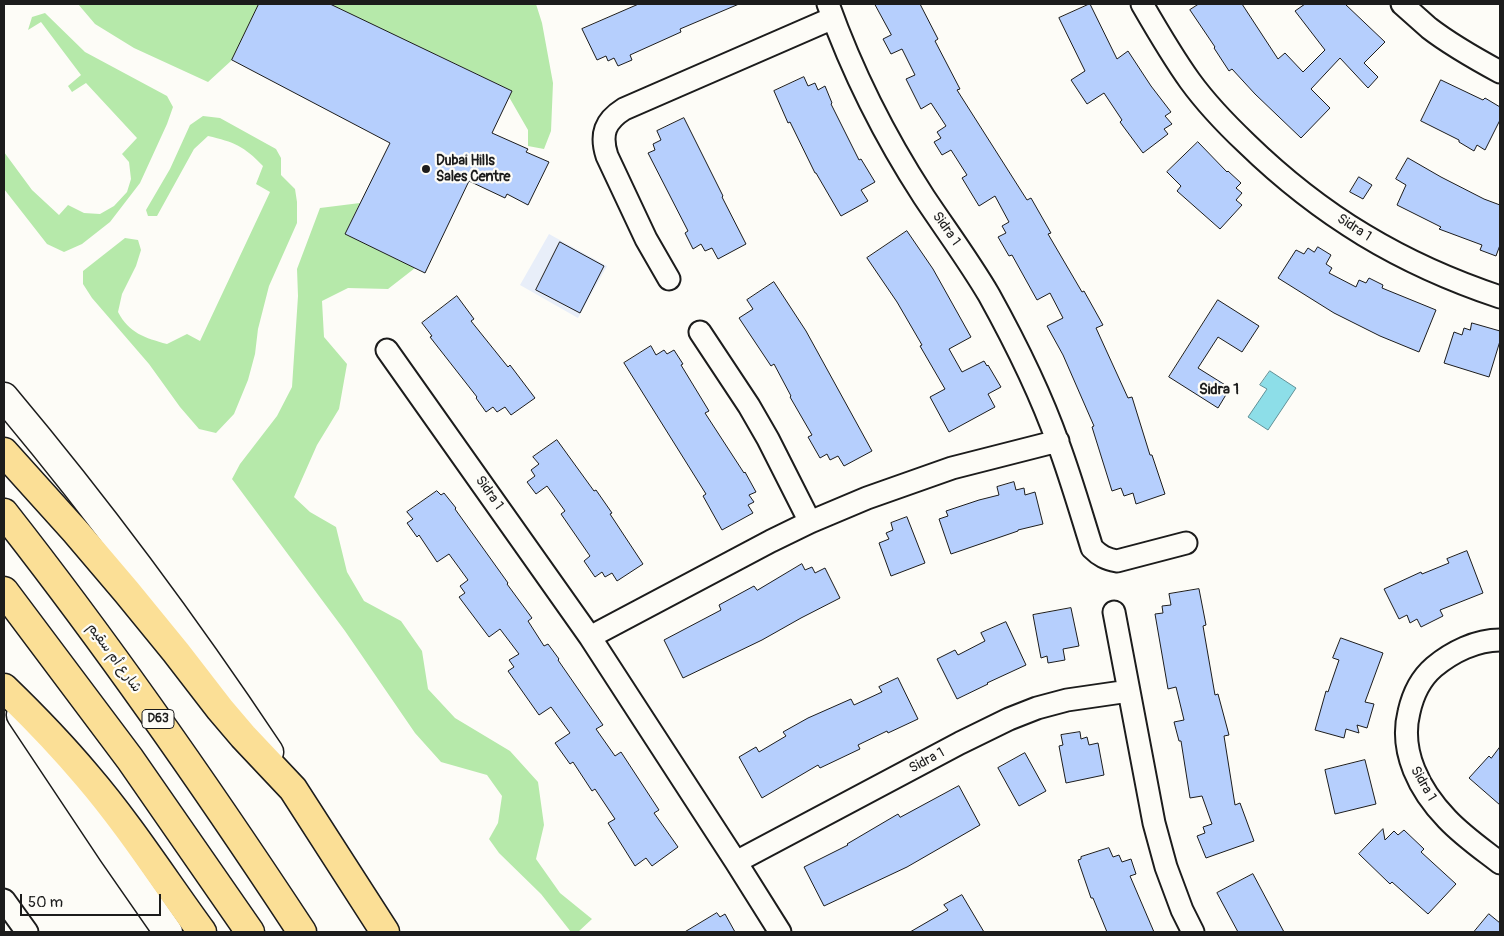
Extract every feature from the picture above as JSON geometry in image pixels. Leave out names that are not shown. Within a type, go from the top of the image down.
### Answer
[{"type":"main road","points":[[4,397],[144,573],[206,660],[293,789],[385,932]]},
{"type":"main road","points":[[4,452],[127,592],[238,730],[293,789]]},
{"type":"main road","name":"شارع أم سقيم","points":[[4,513],[105,645],[160,722],[213,797],[302,932]]},
{"type":"main road","points":[[4,591],[130,759],[250,932]]},
{"type":"main road","points":[[4,688],[113,853],[168,932]]},
{"type":"main road","points":[[4,688],[61,745],[88,777],[202,932]]},
{"type":"street","name":"Sidra 1","points":[[1142,4],[1161,38],[1191,82],[1226,123],[1264,160],[1306,195],[1354,230],[1407,260],[1462,284],[1500,297]]},
{"type":"street","points":[[1402,4],[1439,35],[1470,56],[1500,72]]},
{"type":"street","name":"Sidra 1","points":[[669,279],[646,239],[607,156],[603,145],[604,134],[608,124],[615,115],[624,109],[831,11],[860,82],[892,144],[924,197],[970,264],[1014,342],[1058,441],[1092,548],[1098,555],[1107,560],[1117,560],[1186,543]]},
{"type":"street","points":[[700,332],[768,438],[810,522]]},
{"type":"street","name":"Sidra 1","points":[[387,350],[590,637],[780,932]]},
{"type":"street","points":[[590,637],[810,522],[867,498],[952,468],[1058,441]]},
{"type":"street","points":[[1114,612],[1154,823],[1166,867],[1182,910],[1193,932]]},
{"type":"street","name":"Sidra 1","points":[[1500,640],[1469,646],[1446,657],[1426,674],[1412,697],[1406,723],[1407,750],[1414,771],[1430,798],[1447,819],[1500,863]]},
{"type":"street","name":"Sidra 1","points":[[736,862],[1009,719],[1067,700],[1129,691]]},
{"type":"street","points":[[4,900],[26,932]]},
{"type":"shaded area","points":[[549,234],[607,266],[578,318],[520,285]]},
{"type":"green space","points":[[78,4],[259,4],[232,60],[208,82],[134,48],[95,24]]},
{"type":"green space","points":[[330,4],[536,4],[542,23],[553,83],[551,131],[544,149],[528,146],[528,130],[509,97],[512,91],[435,54],[423,78],[414,45]]},
{"type":"green space","points":[[45,13],[85,52],[167,96],[173,107],[140,183],[110,222],[82,244],[64,252],[47,244],[4,189],[4,152],[32,190],[59,215],[68,205],[84,213],[100,214],[114,206],[127,192],[131,179],[129,162],[122,154],[137,138],[86,83],[72,92],[68,86],[81,75],[41,22],[28,30],[32,17]]},
{"type":"green space","points":[[203,116],[220,118],[276,149],[281,158],[281,175],[295,189],[297,202],[297,223],[269,286],[248,380],[234,414],[216,433],[199,429],[180,407],[149,364],[92,298],[83,284],[83,271],[125,238],[138,240],[141,250],[136,266],[122,294],[118,312],[122,319],[138,334],[159,342],[167,344],[187,334],[200,341],[270,192],[256,184],[263,166],[256,159],[238,146],[225,140],[208,136],[194,149],[157,216],[148,216],[146,210],[170,169],[190,125]]},
{"type":"green space","points":[[360,203],[345,234],[415,268],[388,289],[348,288],[322,301],[324,337],[347,364],[339,409],[317,445],[294,497],[310,512],[336,527],[347,572],[364,601],[401,621],[422,651],[428,689],[455,718],[510,751],[538,782],[544,825],[536,859],[560,893],[592,919],[578,932],[571,932],[541,894],[499,853],[489,839],[498,823],[502,796],[487,775],[441,762],[415,733],[345,631],[232,479],[240,464],[277,416],[292,387],[298,296],[297,269],[320,208]]},
{"type":"water","points":[[1270,371],[1296,388],[1268,430],[1248,417],[1267,389],[1260,385]]},
{"type":"building","name":"Dubai Hills Sales Centre","points":[[259,4],[330,4],[512,91],[492,133],[528,149],[526,152],[549,162],[528,205],[507,194],[505,198],[469,181],[425,273],[345,234],[390,143],[232,60]]},
{"type":"building","points":[[639,4],[739,4],[680,29],[681,32],[630,55],[632,60],[618,66],[614,58],[608,61],[606,56],[597,60],[582,29]]},
{"type":"building","points":[[875,4],[920,4],[938,39],[935,41],[960,89],[957,90],[1027,200],[1031,198],[1051,233],[1048,234],[1103,325],[1096,328],[1128,398],[1132,397],[1150,455],[1152,455],[1165,494],[1136,504],[1133,493],[1124,496],[1121,488],[1112,491],[1092,427],[1094,426],[1063,355],[1047,326],[1063,318],[1050,293],[1037,300],[1012,255],[1009,256],[998,237],[1006,233],[1002,226],[1009,222],[995,196],[979,206],[962,178],[967,175],[951,150],[942,155],[934,142],[941,138],[937,132],[946,126],[931,103],[921,109],[906,79],[915,75],[902,49],[891,54],[883,39],[891,35]]},
{"type":"building","points":[[1090,4],[1117,59],[1128,51],[1171,112],[1165,116],[1172,124],[1164,129],[1168,134],[1143,153],[1120,122],[1122,120],[1104,93],[1087,104],[1071,80],[1085,71],[1059,18]]},
{"type":"building","points":[[1199,4],[1242,4],[1278,59],[1285,53],[1303,72],[1325,50],[1295,11],[1305,4],[1345,4],[1385,42],[1364,63],[1378,77],[1368,88],[1340,58],[1311,89],[1330,108],[1301,138],[1232,69],[1229,71],[1190,10]]},
{"type":"building","points":[[804,77],[808,86],[815,83],[818,90],[825,86],[831,104],[859,160],[861,159],[875,182],[861,190],[868,201],[841,216],[815,173],[790,122],[788,123],[774,91]]},
{"type":"building","points":[[1441,80],[1483,100],[1485,98],[1500,107],[1500,120],[1485,150],[1477,145],[1474,151],[1459,142],[1459,140],[1421,121]]},
{"type":"building","points":[[684,118],[746,244],[718,259],[712,248],[705,251],[701,244],[693,249],[685,233],[688,231],[648,153],[655,150],[653,144],[661,140],[657,131]]},
{"type":"building","points":[[1198,142],[1227,172],[1241,183],[1236,188],[1242,193],[1236,200],[1242,205],[1220,229],[1177,191],[1181,186],[1167,172]]},
{"type":"building","points":[[1408,158],[1484,199],[1500,205],[1500,245],[1496,256],[1480,250],[1482,245],[1439,229],[1441,227],[1397,205],[1406,185],[1396,179]]},
{"type":"building","points":[[1359,177],[1372,185],[1363,199],[1350,192]]},
{"type":"building","points":[[907,231],[933,269],[971,337],[949,349],[962,372],[984,361],[1001,387],[988,394],[995,407],[949,432],[930,397],[945,389],[897,302],[867,258]]},
{"type":"building","points":[[560,242],[604,266],[580,313],[536,290]]},
{"type":"building","points":[[1318,247],[1331,255],[1326,264],[1332,268],[1329,273],[1356,287],[1359,280],[1366,283],[1369,278],[1383,285],[1382,288],[1436,310],[1419,352],[1380,336],[1334,313],[1278,278],[1296,250],[1304,254],[1308,248],[1314,252]]},
{"type":"building","points":[[774,282],[806,331],[872,451],[844,466],[838,456],[830,460],[827,454],[820,458],[808,437],[812,435],[774,364],[771,366],[739,318],[753,309],[747,300]]},
{"type":"building","points":[[457,296],[474,319],[471,321],[508,367],[510,365],[535,398],[511,415],[505,407],[497,412],[493,407],[486,412],[477,397],[430,337],[432,336],[422,323]]},
{"type":"building","points":[[1218,300],[1259,326],[1242,352],[1218,337],[1198,368],[1230,388],[1218,408],[1169,377]]},
{"type":"building","points":[[1472,323],[1500,331],[1500,341],[1489,377],[1444,363],[1454,332],[1462,335],[1464,328],[1470,330]]},
{"type":"building","points":[[651,346],[656,355],[664,350],[667,354],[674,350],[709,411],[705,413],[745,472],[756,492],[749,495],[754,502],[748,505],[753,513],[722,530],[703,496],[706,494],[624,363]]},
{"type":"building","points":[[557,440],[612,513],[610,514],[643,564],[617,581],[612,573],[605,577],[602,572],[595,577],[584,561],[590,556],[561,514],[565,511],[547,486],[536,494],[527,482],[535,476],[531,470],[539,464],[533,457]]},
{"type":"building","points":[[1014,482],[1016,490],[1024,488],[1025,495],[1035,492],[1043,524],[1018,530],[951,554],[939,519],[948,516],[946,511],[999,495],[997,487]]},
{"type":"building","points":[[437,491],[441,495],[444,493],[456,508],[532,618],[528,621],[544,646],[548,644],[603,725],[596,729],[615,756],[621,752],[659,810],[654,813],[678,847],[652,866],[646,858],[635,866],[608,823],[615,819],[595,789],[592,791],[573,762],[570,764],[555,743],[570,733],[551,707],[539,715],[508,671],[514,667],[509,660],[519,654],[500,629],[489,637],[459,597],[465,593],[460,586],[468,580],[449,554],[437,562],[419,535],[417,537],[407,523],[413,519],[407,512]]},
{"type":"building","points":[[907,517],[925,563],[891,576],[879,543],[889,539],[886,533],[893,530],[891,523]]},
{"type":"building","points":[[1467,551],[1483,593],[1440,610],[1443,616],[1421,627],[1417,619],[1410,623],[1407,615],[1399,619],[1384,589],[1421,572],[1422,574],[1449,563],[1447,559]]},
{"type":"building","points":[[802,564],[805,570],[812,567],[815,573],[825,568],[840,598],[762,640],[683,678],[664,640],[721,610],[719,605],[754,586],[757,590]]},
{"type":"building","points":[[1199,589],[1206,625],[1203,626],[1215,695],[1218,694],[1229,735],[1224,736],[1235,805],[1240,803],[1254,841],[1206,858],[1197,836],[1205,833],[1203,827],[1212,824],[1202,796],[1190,798],[1181,741],[1179,741],[1174,722],[1184,720],[1176,687],[1168,689],[1155,614],[1163,613],[1162,606],[1171,605],[1169,594]]},
{"type":"building","points":[[1071,608],[1079,646],[1063,649],[1065,660],[1048,663],[1047,656],[1041,658],[1033,615]]},
{"type":"building","points":[[1006,622],[1026,665],[957,699],[937,659],[955,650],[958,655],[985,641],[981,633]]},
{"type":"building","points":[[1341,638],[1383,653],[1365,702],[1374,704],[1367,728],[1357,725],[1359,733],[1346,729],[1344,738],[1315,730],[1326,691],[1328,692],[1339,660],[1333,658]]},
{"type":"building","points":[[898,678],[918,719],[858,745],[860,749],[820,768],[818,765],[762,798],[739,757],[756,747],[759,752],[786,736],[783,732],[808,718],[851,699],[854,705],[882,692],[879,687]]},
{"type":"building","points":[[1080,732],[1081,739],[1087,737],[1089,745],[1098,743],[1104,775],[1066,783],[1059,746],[1063,745],[1061,735]]},
{"type":"building","points":[[1500,747],[1500,805],[1469,778]]},
{"type":"building","points":[[1025,753],[1046,791],[1019,806],[998,768]]},
{"type":"building","points":[[1365,760],[1376,804],[1335,814],[1325,770]]},
{"type":"building","points":[[959,786],[980,825],[907,867],[824,906],[804,867],[848,845],[898,814],[900,817]]},
{"type":"building","points":[[1383,829],[1385,840],[1394,831],[1398,835],[1404,830],[1424,849],[1421,852],[1456,884],[1428,914],[1392,882],[1390,884],[1359,854]]},
{"type":"building","points":[[1109,848],[1113,857],[1119,855],[1122,862],[1131,859],[1136,874],[1130,876],[1154,932],[1107,932],[1093,898],[1091,898],[1078,860],[1081,857]]},
{"type":"building","points":[[1253,874],[1284,932],[1238,932],[1217,893]]},
{"type":"building","points":[[962,895],[984,932],[910,932],[948,910],[944,905]]},
{"type":"building","points":[[717,913],[720,917],[725,914],[735,932],[685,932]]},
{"type":"building","points":[[1489,914],[1500,923],[1500,932],[1474,932]]},
{"type":"place","name":"Dubai Hills Sales Centre","points":[[426,169]]},
{"type":"district","name":"Sidra 1","points":[[1219,390]]}]
